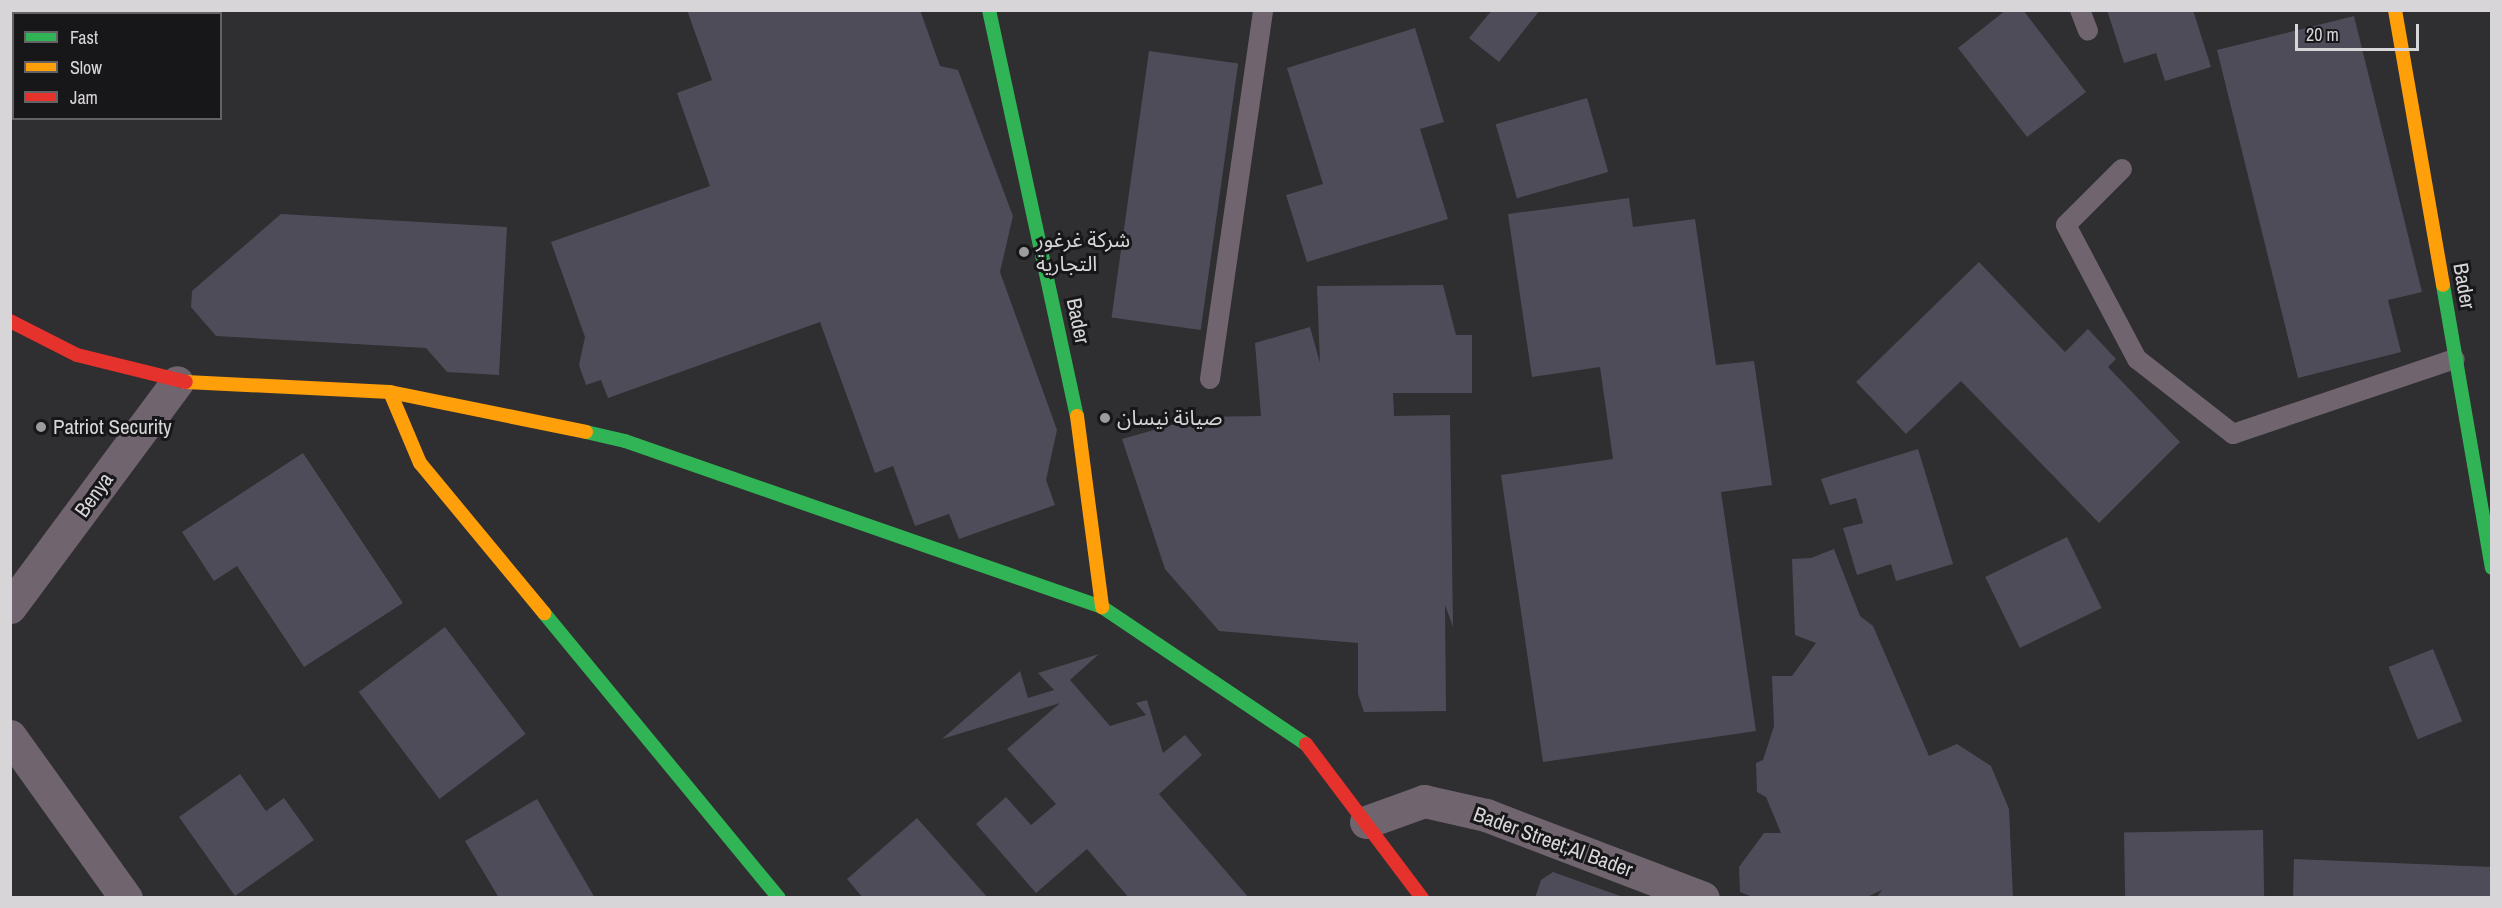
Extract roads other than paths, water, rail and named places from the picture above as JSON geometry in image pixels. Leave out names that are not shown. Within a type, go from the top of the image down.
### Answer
[{"type":"street","name":"Bader","points":[[989,10],[1083,446],[1102,607]]},
{"type":"street","name":"Bader","points":[[2394,10],[2492,568]]},
{"type":"street","points":[[10,321],[77,356],[177,382],[390,392],[494,410],[625,441],[1102,607],[1300,736],[1422,897]]},
{"type":"street","name":"Benya","points":[[10,608],[177,382]]},
{"type":"street","points":[[390,392],[420,463],[779,897]]},
{"type":"street","points":[[10,736],[126,897]]},
{"type":"street","name":"Bader Street;Al Bader","points":[[1366,822],[1424,801],[1486,815],[1703,897]]},
{"type":"lane","points":[[1210,379],[1263,10]]},
{"type":"lane","points":[[2080,10],[2088,31]]},
{"type":"lane","points":[[2122,169],[2066,225],[2138,359],[2233,434],[2455,359]]},
{"type":"place","name":"شركة غرغور التجارية","points":[[1024,252]]},
{"type":"place","name":"صيانة نيسان","points":[[1105,418]]},
{"type":"place","name":"Patriot Security","points":[[41,427]]}]
